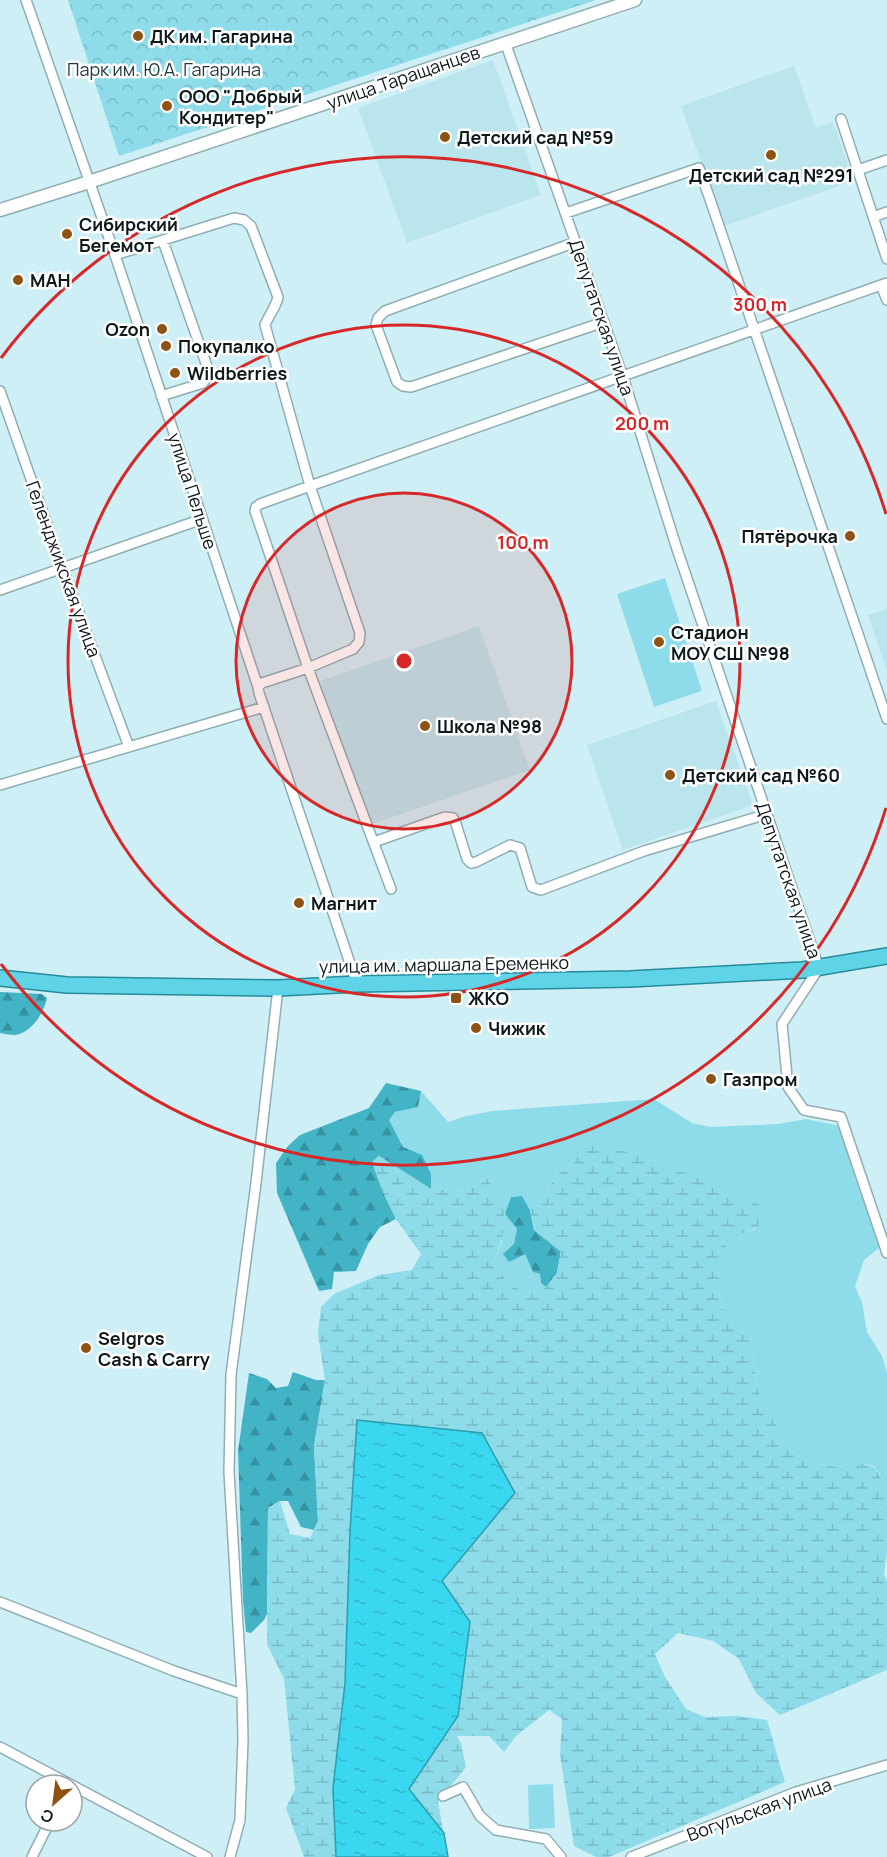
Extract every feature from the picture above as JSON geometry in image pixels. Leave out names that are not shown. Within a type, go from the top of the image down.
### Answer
[{"type":"highway","name":"улица им. маршала Еременко","points":[[0,978],[67,985],[278,988],[357,984],[630,979],[819,968],[887,956]]},
{"type":"street","name":"улица Пельше","points":[[26,0],[115,255],[357,984]]},
{"type":"street","name":"улица Таращанцев","points":[[0,210],[635,0]]},
{"type":"street","name":"Депутатская улица","points":[[505,42],[623,377],[676,546],[819,968]]},
{"type":"street","points":[[841,119],[887,259]]},
{"type":"street","points":[[858,170],[887,160]]},
{"type":"street","points":[[566,213],[699,168],[756,329],[887,719]]},
{"type":"street","points":[[873,217],[887,212]]},
{"type":"street","points":[[115,255],[234,218],[244,220],[250,226],[278,297],[276,306],[265,325],[310,486],[360,633],[359,642],[353,649],[308,668],[262,683],[258,687]]},
{"type":"street","points":[[161,396],[203,383],[208,376],[208,369],[163,241]]},
{"type":"street","points":[[576,242],[385,311],[378,318],[376,326],[396,382],[411,387],[604,322]]},
{"type":"street","points":[[391,889],[308,668],[255,511],[256,507],[884,284],[887,300]]},
{"type":"street","name":"Геленджикская улица","points":[[0,391],[129,747]]},
{"type":"street","points":[[0,590],[202,519]]},
{"type":"street","points":[[0,785],[264,707]]},
{"type":"street","points":[[374,842],[445,817],[453,818],[467,859],[476,862],[510,845],[515,845],[520,848],[532,886],[542,890],[644,851],[767,814]]},
{"type":"street","points":[[819,968],[782,1024],[788,1087],[804,1110],[842,1117],[886,1246]]},
{"type":"street","points":[[230,1857],[240,1820],[243,1740],[229,1472],[231,1375],[278,988]]},
{"type":"street","points":[[0,1602],[174,1671],[242,1694]]},
{"type":"street","points":[[0,1747],[48,1773]]},
{"type":"street","name":"Вогульская улица","points":[[632,1857],[796,1792],[887,1766]]},
{"type":"street","points":[[443,1796],[463,1787],[480,1816],[496,1830],[546,1839],[561,1857]]},
{"type":"street","points":[[84,1792],[207,1857]]},
{"type":"street","points":[[32,1857],[44,1833]]},
{"type":"shaded area","name":"Детский сад №59","points":[[493,60],[541,195],[407,243],[358,108]]},
{"type":"shaded area","name":"Детский сад №291","points":[[794,66],[816,128],[833,122],[854,181],[724,226],[681,106]]},
{"type":"shaded area","points":[[887,609],[887,671],[868,615]]},
{"type":"shaded area","name":"Школа №98","points":[[479,626],[530,770],[369,825],[320,681]]},
{"type":"shaded area","name":"Детский сад №60","points":[[716,701],[753,805],[623,850],[587,745]]},
{"type":"green space","name":"Парк им. Ю.А. Гагарина","points":[[68,0],[596,0],[119,156]]},
{"type":"green space","name":"Стадион МОУ СШ №98","points":[[665,578],[702,691],[654,707],[617,594]]},
{"type":"green space","points":[[0,992],[42,994],[47,998],[40,1015],[32,1026],[21,1033],[10,1035],[0,1033]]},
{"type":"green space","points":[[386,1083],[421,1091],[418,1107],[395,1112],[389,1120],[403,1147],[422,1155],[431,1174],[431,1189],[379,1156],[372,1162],[396,1219],[380,1227],[368,1244],[356,1271],[334,1272],[332,1289],[319,1291],[277,1193],[276,1163],[288,1146],[300,1135],[369,1108]]},
{"type":"green space","points":[[421,1091],[448,1122],[492,1111],[654,1099],[692,1123],[711,1127],[778,1124],[806,1119],[845,1127],[884,1244],[864,1260],[855,1286],[862,1302],[867,1332],[882,1356],[887,1373],[887,1486],[874,1466],[858,1462],[837,1467],[807,1462],[787,1446],[758,1391],[751,1331],[724,1312],[721,1293],[723,1259],[727,1240],[757,1228],[589,1140],[572,1165],[555,1176],[544,1197],[530,1210],[522,1196],[511,1197],[505,1214],[517,1229],[514,1244],[525,1254],[533,1272],[540,1274],[541,1283],[546,1287],[539,1295],[513,1287],[492,1264],[502,1242],[486,1177],[465,1192],[431,1189],[431,1174],[403,1147],[389,1120],[395,1112],[418,1107]]},
{"type":"green space","points":[[589,1139],[685,1173],[759,1204],[766,1219],[757,1227],[727,1241],[721,1276],[724,1312],[751,1330],[758,1391],[787,1446],[807,1462],[837,1467],[858,1462],[874,1467],[887,1486],[887,1551],[884,1575],[887,1581],[887,1670],[780,1715],[756,1693],[739,1659],[713,1641],[678,1633],[655,1654],[665,1677],[686,1709],[705,1717],[737,1716],[767,1720],[785,1782],[609,1857],[596,1857],[574,1846],[560,1755],[562,1719],[549,1710],[516,1736],[504,1752],[489,1736],[457,1736],[461,1743],[466,1767],[438,1802],[448,1857],[304,1857],[286,1808],[295,1789],[284,1679],[267,1644],[268,1508],[280,1501],[290,1534],[310,1538],[318,1521],[314,1446],[325,1380],[318,1334],[321,1307],[334,1294],[379,1275],[412,1270],[421,1254],[396,1219],[372,1162],[379,1156],[431,1189],[465,1192],[486,1177],[500,1199],[504,1218],[501,1241],[492,1264],[513,1287],[539,1295],[557,1273],[561,1252],[534,1230],[530,1210],[544,1197],[555,1176],[572,1165]]},
{"type":"green space","points":[[522,1196],[530,1210],[534,1230],[561,1251],[557,1273],[546,1287],[541,1283],[540,1274],[533,1272],[525,1254],[509,1262],[503,1254],[514,1244],[517,1229],[505,1214],[511,1197]]},
{"type":"green space","points":[[293,1372],[316,1380],[325,1380],[314,1446],[318,1521],[314,1530],[301,1527],[288,1501],[280,1501],[268,1508],[267,1614],[251,1633],[246,1632],[243,1600],[238,1451],[249,1373],[267,1379],[276,1388],[288,1386]]},
{"type":"green space","points":[[553,1784],[555,1828],[529,1829],[528,1785]]},
{"type":"water","points":[[357,1420],[482,1433],[515,1493],[442,1581],[470,1622],[458,1716],[409,1789],[444,1833],[448,1857],[336,1857],[333,1788],[345,1683],[350,1532]]},
{"type":"place","name":"ДК им. Гагарина","points":[[138,36]]},
{"type":"place","name":"ООО \"Добрый Кондитер\"","points":[[167,106]]},
{"type":"place","name":"Детский сад №59","points":[[445,137]]},
{"type":"place","name":"Детский сад №291","points":[[771,155]]},
{"type":"place","name":"Сибирский Бегемот","points":[[67,234]]},
{"type":"place","name":"МАН","points":[[18,280]]},
{"type":"place","name":"Ozon","points":[[162,329]]},
{"type":"place","name":"Покупалко","points":[[166,346]]},
{"type":"place","name":"Wildberries","points":[[175,373]]},
{"type":"place","name":"Пятёрочка","points":[[850,536]]},
{"type":"place","name":"Стадион МОУ СШ №98","points":[[659,642]]},
{"type":"place","name":"Школа №98","points":[[425,726]]},
{"type":"place","name":"Детский сад №60","points":[[670,775]]},
{"type":"place","name":"Магнит","points":[[299,903]]},
{"type":"place","name":"ЖКО","points":[[456,998]]},
{"type":"place","name":"Чижик","points":[[476,1028]]},
{"type":"place","name":"Газпром","points":[[711,1079]]},
{"type":"place","name":"Selgros Cash & Carry","points":[[86,1348]]}]
